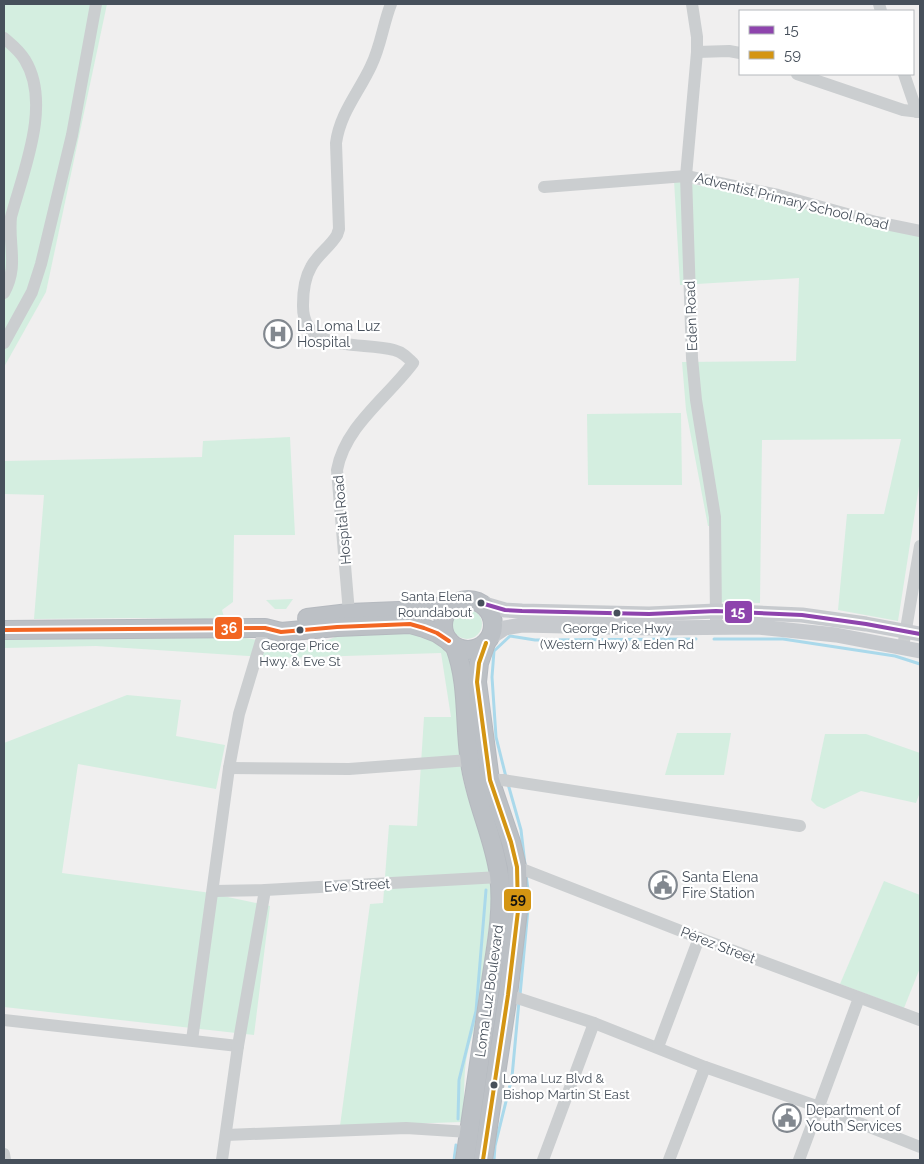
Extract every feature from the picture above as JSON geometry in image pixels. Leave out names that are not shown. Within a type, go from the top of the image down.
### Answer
[{"type":"highway","points":[[4,630],[266,628],[281,632],[337,627],[410,624],[424,628],[452,644],[468,650],[481,647],[488,640],[494,622],[492,615],[482,603],[467,599],[422,610],[349,613],[280,621],[266,628]]},
{"type":"highway","points":[[452,604],[443,618],[444,634],[452,644]]},
{"type":"highway","name":"Loma Luz Boulevard","points":[[483,1160],[508,994],[518,911],[517,867],[511,842],[490,780],[477,673],[478,663],[488,640]]},
{"type":"highway","name":"Loma Luz Boulevard","points":[[452,644],[460,663],[464,683],[469,760],[473,782],[494,849],[500,877],[497,935],[465,1160]]},
{"type":"main road","points":[[482,603],[497,608],[522,611],[649,614],[716,611],[802,615],[859,622],[910,638],[920,651]]},
{"type":"main road","points":[[488,640],[505,628],[522,625],[651,628],[758,627],[867,640],[910,638]]},
{"type":"street","points":[[4,343],[32,292],[41,264],[72,134],[96,4]]},
{"type":"street","name":"Hospital Road","points":[[349,613],[337,470],[339,459],[352,435],[413,363],[402,353],[394,350],[348,345],[319,338],[307,325],[303,308],[304,291],[311,266],[334,241],[339,229],[336,143],[338,130],[341,119],[372,65],[391,4]]},
{"type":"street","name":"Eden Road","points":[[692,4],[697,37],[697,52],[686,176],[692,358],[696,400],[715,517],[716,628]]},
{"type":"street","points":[[4,38],[25,60],[34,80],[36,100],[35,120],[29,149],[11,217],[13,264],[12,274],[4,294]]},
{"type":"street","points":[[697,52],[739,52]]},
{"type":"street","points":[[800,75],[896,108],[919,112]]},
{"type":"street","points":[[904,75],[919,112]]},
{"type":"street","name":"Adventist Primary School Road","points":[[544,187],[686,176],[778,195],[876,222],[920,231]]},
{"type":"street","points":[[910,638],[920,546]]},
{"type":"street","points":[[192,1040],[214,891],[229,768],[240,714],[266,628]]},
{"type":"street","points":[[229,768],[348,769],[469,760]]},
{"type":"street","points":[[490,780],[498,779],[800,826]]},
{"type":"street","name":"Pérez Street","points":[[517,867],[699,938],[920,1020]]},
{"type":"street","name":"Eve Street","points":[[214,891],[500,877]]},
{"type":"street","points":[[222,1160],[238,1046],[265,890]]},
{"type":"street","points":[[658,1047],[699,938]]},
{"type":"street","points":[[508,994],[594,1023],[705,1067],[920,1147]]},
{"type":"street","points":[[799,1160],[859,998]]},
{"type":"street","points":[[4,1020],[238,1046]]},
{"type":"street","points":[[544,1160],[594,1023]]},
{"type":"street","points":[[669,1160],[705,1067]]},
{"type":"street","points":[[226,1135],[406,1128],[470,1132]]},
{"type":"street","points":[[4,1154],[5,1160]]},
{"type":"green space","points":[[4,4],[107,4],[46,292],[4,367]]},
{"type":"green space","points":[[674,180],[920,234],[920,480],[898,621],[838,610],[847,514],[884,514],[901,439],[762,440],[760,603],[713,602],[716,526],[708,526],[686,410],[682,362],[796,361],[799,278],[680,285]]},
{"type":"green space","points":[[681,413],[682,485],[588,485],[587,414]]},
{"type":"green space","points":[[290,437],[295,535],[234,535],[233,602],[222,610],[224,617],[205,619],[34,619],[44,495],[4,494],[4,461],[202,457],[203,441]]},
{"type":"green space","points":[[293,599],[286,609],[275,609],[266,600]]},
{"type":"green space","name":"Santa Elena Roundabout","points":[[467,609],[478,613],[482,624],[478,635],[467,639],[456,635],[452,624],[456,613]]},
{"type":"green space","points":[[375,631],[422,635],[438,644],[450,660],[454,673],[458,704],[460,762],[466,792],[485,849],[491,879],[490,918],[477,1018],[466,1060],[462,1122],[340,1126],[370,904],[383,903],[389,825],[417,826],[424,717],[451,717],[441,653],[280,658],[96,646],[4,648],[4,638],[227,635],[295,646],[319,644],[335,637]]},
{"type":"green space","points":[[127,695],[181,700],[176,736],[225,745],[216,789],[78,764],[62,873],[204,892],[270,906],[254,1035],[4,1007],[4,743]]},
{"type":"green space","points":[[677,733],[731,733],[724,775],[665,775]]},
{"type":"green space","points":[[825,734],[866,734],[920,753],[920,792],[916,803],[861,791],[824,809],[817,806],[811,800]]},
{"type":"green space","points":[[884,881],[920,895],[920,968],[904,1008],[840,984]]},
{"type":"waterway","points":[[506,777],[496,737],[492,677],[494,651],[510,636],[535,640],[696,639]]},
{"type":"waterway","points":[[714,639],[783,639],[895,656],[920,664]]},
{"type":"waterway","points":[[508,784],[521,830],[525,865]]},
{"type":"waterway","points":[[520,995],[529,898],[526,874]]},
{"type":"waterway","points":[[458,1119],[459,1080],[476,1011],[486,890]]},
{"type":"waterway","points":[[494,1160],[495,1146],[512,1077],[519,1001]]},
{"type":"waterway","points":[[454,1160],[456,1145]]},
{"type":"transit line","name":"15","points":[[481,603],[505,610],[522,611],[649,614],[716,611],[802,615],[920,634]]},
{"type":"transit line","name":"36","points":[[4,630],[265,628],[281,632],[337,627],[410,624],[437,633],[449,641]]},
{"type":"transit line","name":"59","points":[[483,1160],[508,995],[518,911],[517,867],[511,842],[490,780],[477,682],[479,663],[486,643]]},
{"type":"place","name":"La Loma Luz Hospital","points":[[278,334]]},
{"type":"place","name":"Santa Elena Roundabout","points":[[481,603]]},
{"type":"place","name":"George Price Hwy (Western Hwy) & Eden Rd","points":[[617,613]]},
{"type":"place","name":"George Price Hwy. & Eve St","points":[[300,630]]},
{"type":"place","name":"Santa Elena Fire Station","points":[[663,885]]},
{"type":"place","name":"Loma Luz Blvd & Bishop Martin St East","points":[[494,1085]]},
{"type":"place","name":"Department of Youth Services","points":[[787,1118]]}]
